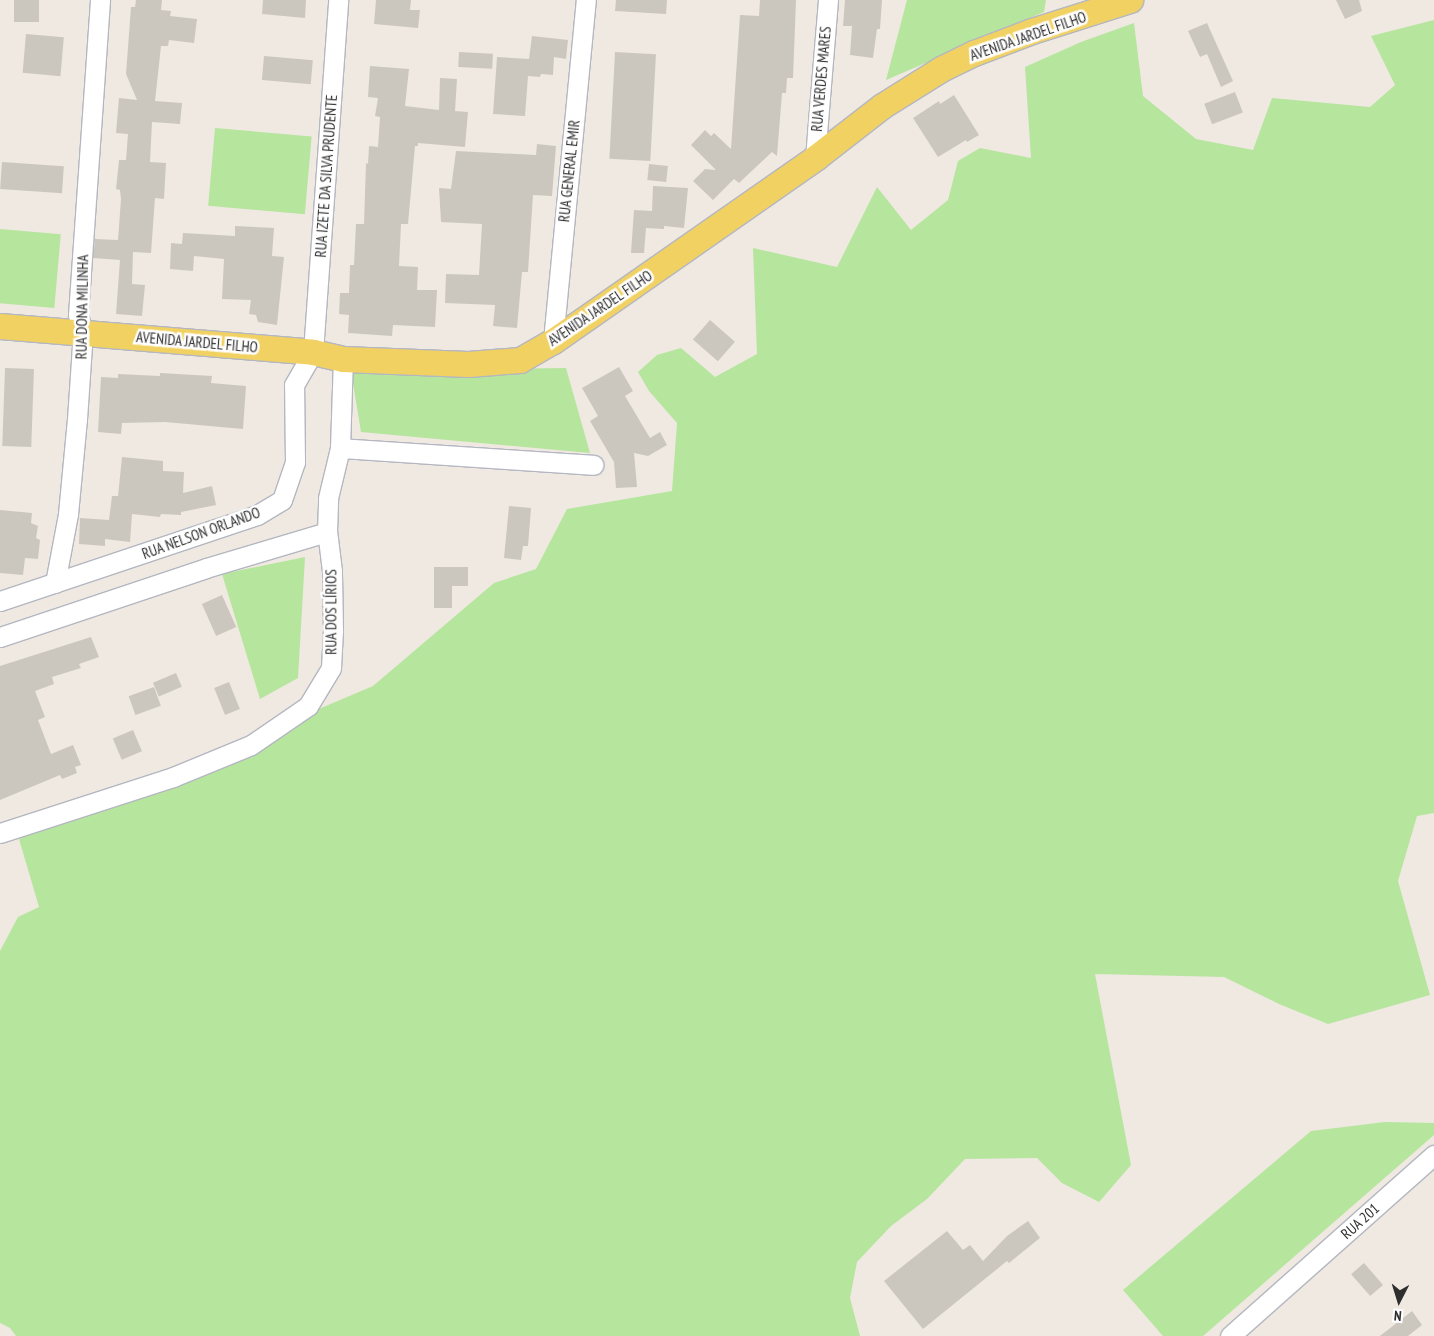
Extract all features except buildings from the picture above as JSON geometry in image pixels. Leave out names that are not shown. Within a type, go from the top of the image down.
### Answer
[{"type":"main road","name":"AVENIDA JARDEL FILHO","points":[[0,326],[313,352],[343,359],[468,364],[520,360],[553,341],[815,158],[882,106],[941,69],[974,53],[1032,31],[1073,10],[1130,0]]},
{"type":"street","name":"RUA DONA MILINHA","points":[[55,583],[68,514],[83,332],[78,315],[100,0]]},
{"type":"street","name":"RUA IZETE DA SILVA PRUDENTE","points":[[313,352],[338,0]]},
{"type":"street","name":"RUA GENERAL EMIR","points":[[553,341],[586,0]]},
{"type":"street","name":"RUA VERDES MARES","points":[[815,158],[828,0]]},
{"type":"street","name":"RUA NELSON ORLANDO","points":[[0,601],[257,515],[282,500],[295,462],[294,385],[313,352]]},
{"type":"street","name":"RUA DOS LÍRIOS","points":[[0,833],[174,777],[251,745],[308,706],[331,668],[333,631],[332,571],[327,532],[328,498],[340,448],[343,359]]},
{"type":"street","points":[[340,448],[593,465]]},
{"type":"street","points":[[0,637],[206,568],[327,532]]},
{"type":"street","name":"RUA 201","points":[[1230,1336],[1434,1155]]},
{"type":"green space","points":[[907,0],[1046,0],[1044,12],[886,80]]},
{"type":"green space","points":[[1434,20],[1434,813],[1417,816],[1398,881],[1430,995],[1328,1024],[1279,1004],[1224,977],[1095,974],[1131,1165],[1099,1202],[1062,1183],[1037,1158],[965,1159],[927,1199],[891,1226],[857,1262],[850,1298],[860,1336],[16,1336],[10,1328],[0,1323],[0,951],[18,917],[39,907],[19,839],[102,801],[373,686],[494,583],[536,569],[567,509],[672,491],[677,423],[649,391],[638,372],[657,355],[681,348],[715,377],[757,354],[753,248],[837,267],[877,187],[911,230],[948,200],[958,161],[980,148],[1031,158],[1025,67],[1081,42],[1134,23],[1143,96],[1196,139],[1253,150],[1272,98],[1370,107],[1395,85],[1371,36]]},
{"type":"green space","points":[[215,128],[312,136],[305,214],[208,206]]},
{"type":"green space","points":[[0,229],[61,234],[54,308],[0,303]]},
{"type":"green space","points":[[566,368],[590,453],[361,432],[351,371]]},
{"type":"green space","points":[[305,557],[298,678],[260,699],[222,574]]},
{"type":"green space","points":[[1385,1122],[1434,1123],[1434,1135],[1203,1336],[1163,1336],[1123,1290],[1311,1131]]}]
